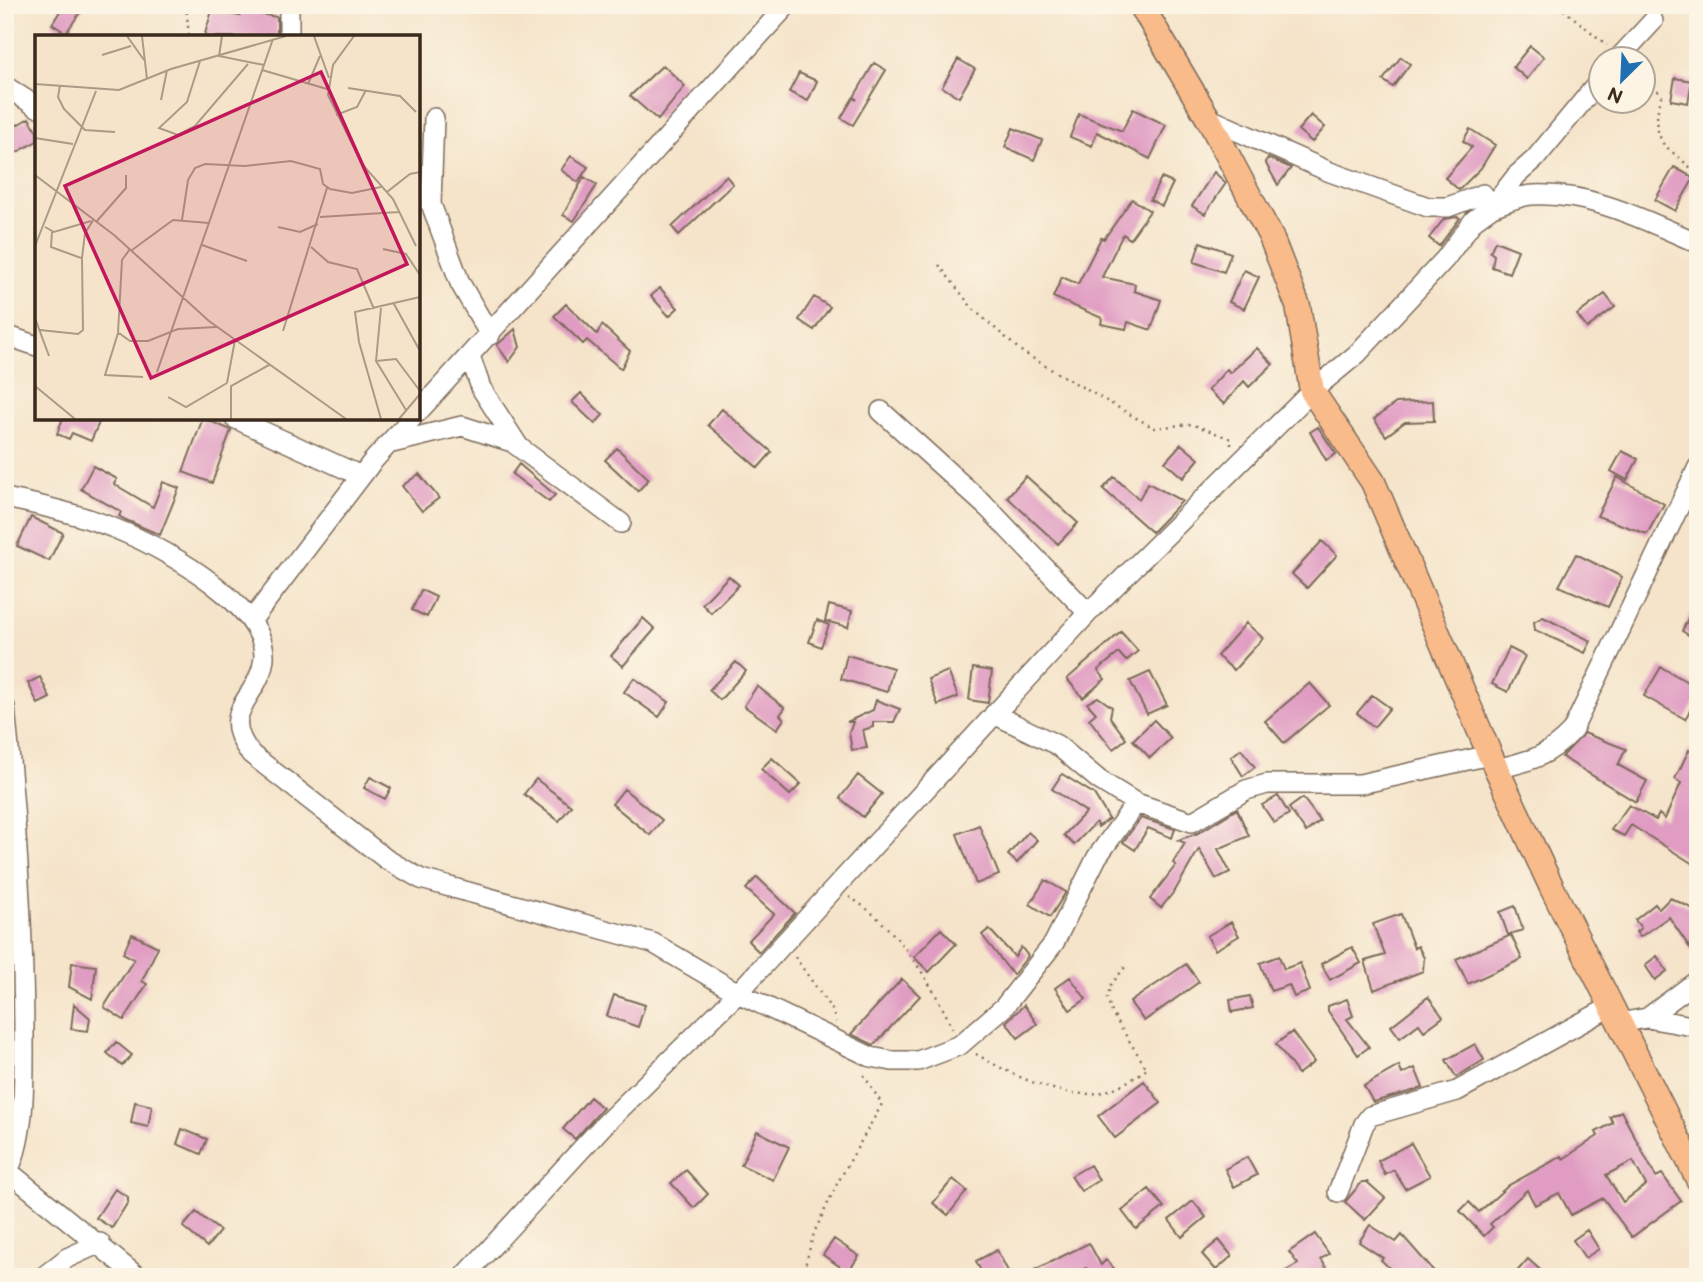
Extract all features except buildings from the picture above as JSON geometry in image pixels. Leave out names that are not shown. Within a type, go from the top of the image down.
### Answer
[{"type":"main road","points":[[1141,5],[1208,118],[1271,237],[1298,306],[1312,391],[1373,481],[1493,762],[1615,1015],[1698,1179]]},
{"type":"street","points":[[289,5],[289,35]]},
{"type":"street","points":[[420,410],[787,5]]},
{"type":"street","points":[[1625,46],[1653,20]]},
{"type":"street","points":[[5,86],[35,106]]},
{"type":"street","points":[[464,1277],[601,1128],[738,993],[1088,613],[1312,391],[1357,354],[1445,259],[1474,220],[1492,207],[1588,93]]},
{"type":"street","points":[[434,118],[425,198],[460,283],[489,335]]},
{"type":"street","points":[[1208,118],[1330,172],[1428,207],[1448,207],[1483,194],[1492,207]]},
{"type":"street","points":[[1492,207],[1532,194],[1570,198],[1627,211],[1698,243]]},
{"type":"street","points":[[5,335],[35,345]]},
{"type":"street","points":[[470,356],[481,388],[520,448]]},
{"type":"street","points":[[881,411],[988,508],[1088,613]]},
{"type":"street","points":[[238,420],[361,476]]},
{"type":"street","points":[[251,621],[361,476],[410,420]]},
{"type":"street","points":[[388,444],[462,426],[512,442],[621,523]]},
{"type":"street","points":[[994,714],[1057,746],[1099,780],[1136,803],[1192,822],[1246,789],[1267,784],[1360,784],[1542,756],[1556,748],[1572,731],[1698,467]]},
{"type":"street","points":[[5,498],[127,533],[166,553],[240,607],[258,631],[264,654],[262,671],[242,705],[238,718],[237,731],[242,743],[251,754],[386,859],[421,879],[653,943],[738,993],[871,1057],[892,1061],[918,1061],[960,1045],[1004,1007],[1046,955],[1062,930],[1097,857],[1136,803]]},
{"type":"street","points":[[5,707],[22,912],[15,1000],[24,1076],[19,1132],[7,1174],[100,1243],[138,1277]]},
{"type":"street","points":[[1647,1018],[1698,980]]},
{"type":"street","points":[[1338,1192],[1364,1124],[1370,1116],[1457,1091],[1615,1015],[1698,1027]]},
{"type":"street","points":[[43,1277],[67,1258],[100,1243]]},
{"type":"path","points":[[186,5],[189,35]]},
{"type":"path","points":[[1558,5],[1605,46]]},
{"type":"path","points":[[1658,91],[1662,96],[1657,123],[1664,145],[1698,174]]},
{"type":"path","points":[[939,265],[973,309],[1021,351],[1047,368],[1154,428],[1192,424],[1231,439],[1231,474]]},
{"type":"path","points":[[770,958],[789,950],[832,1010],[845,1045]]},
{"type":"path","points":[[802,1277],[814,1233],[837,1184],[882,1104],[862,1071]]}]
